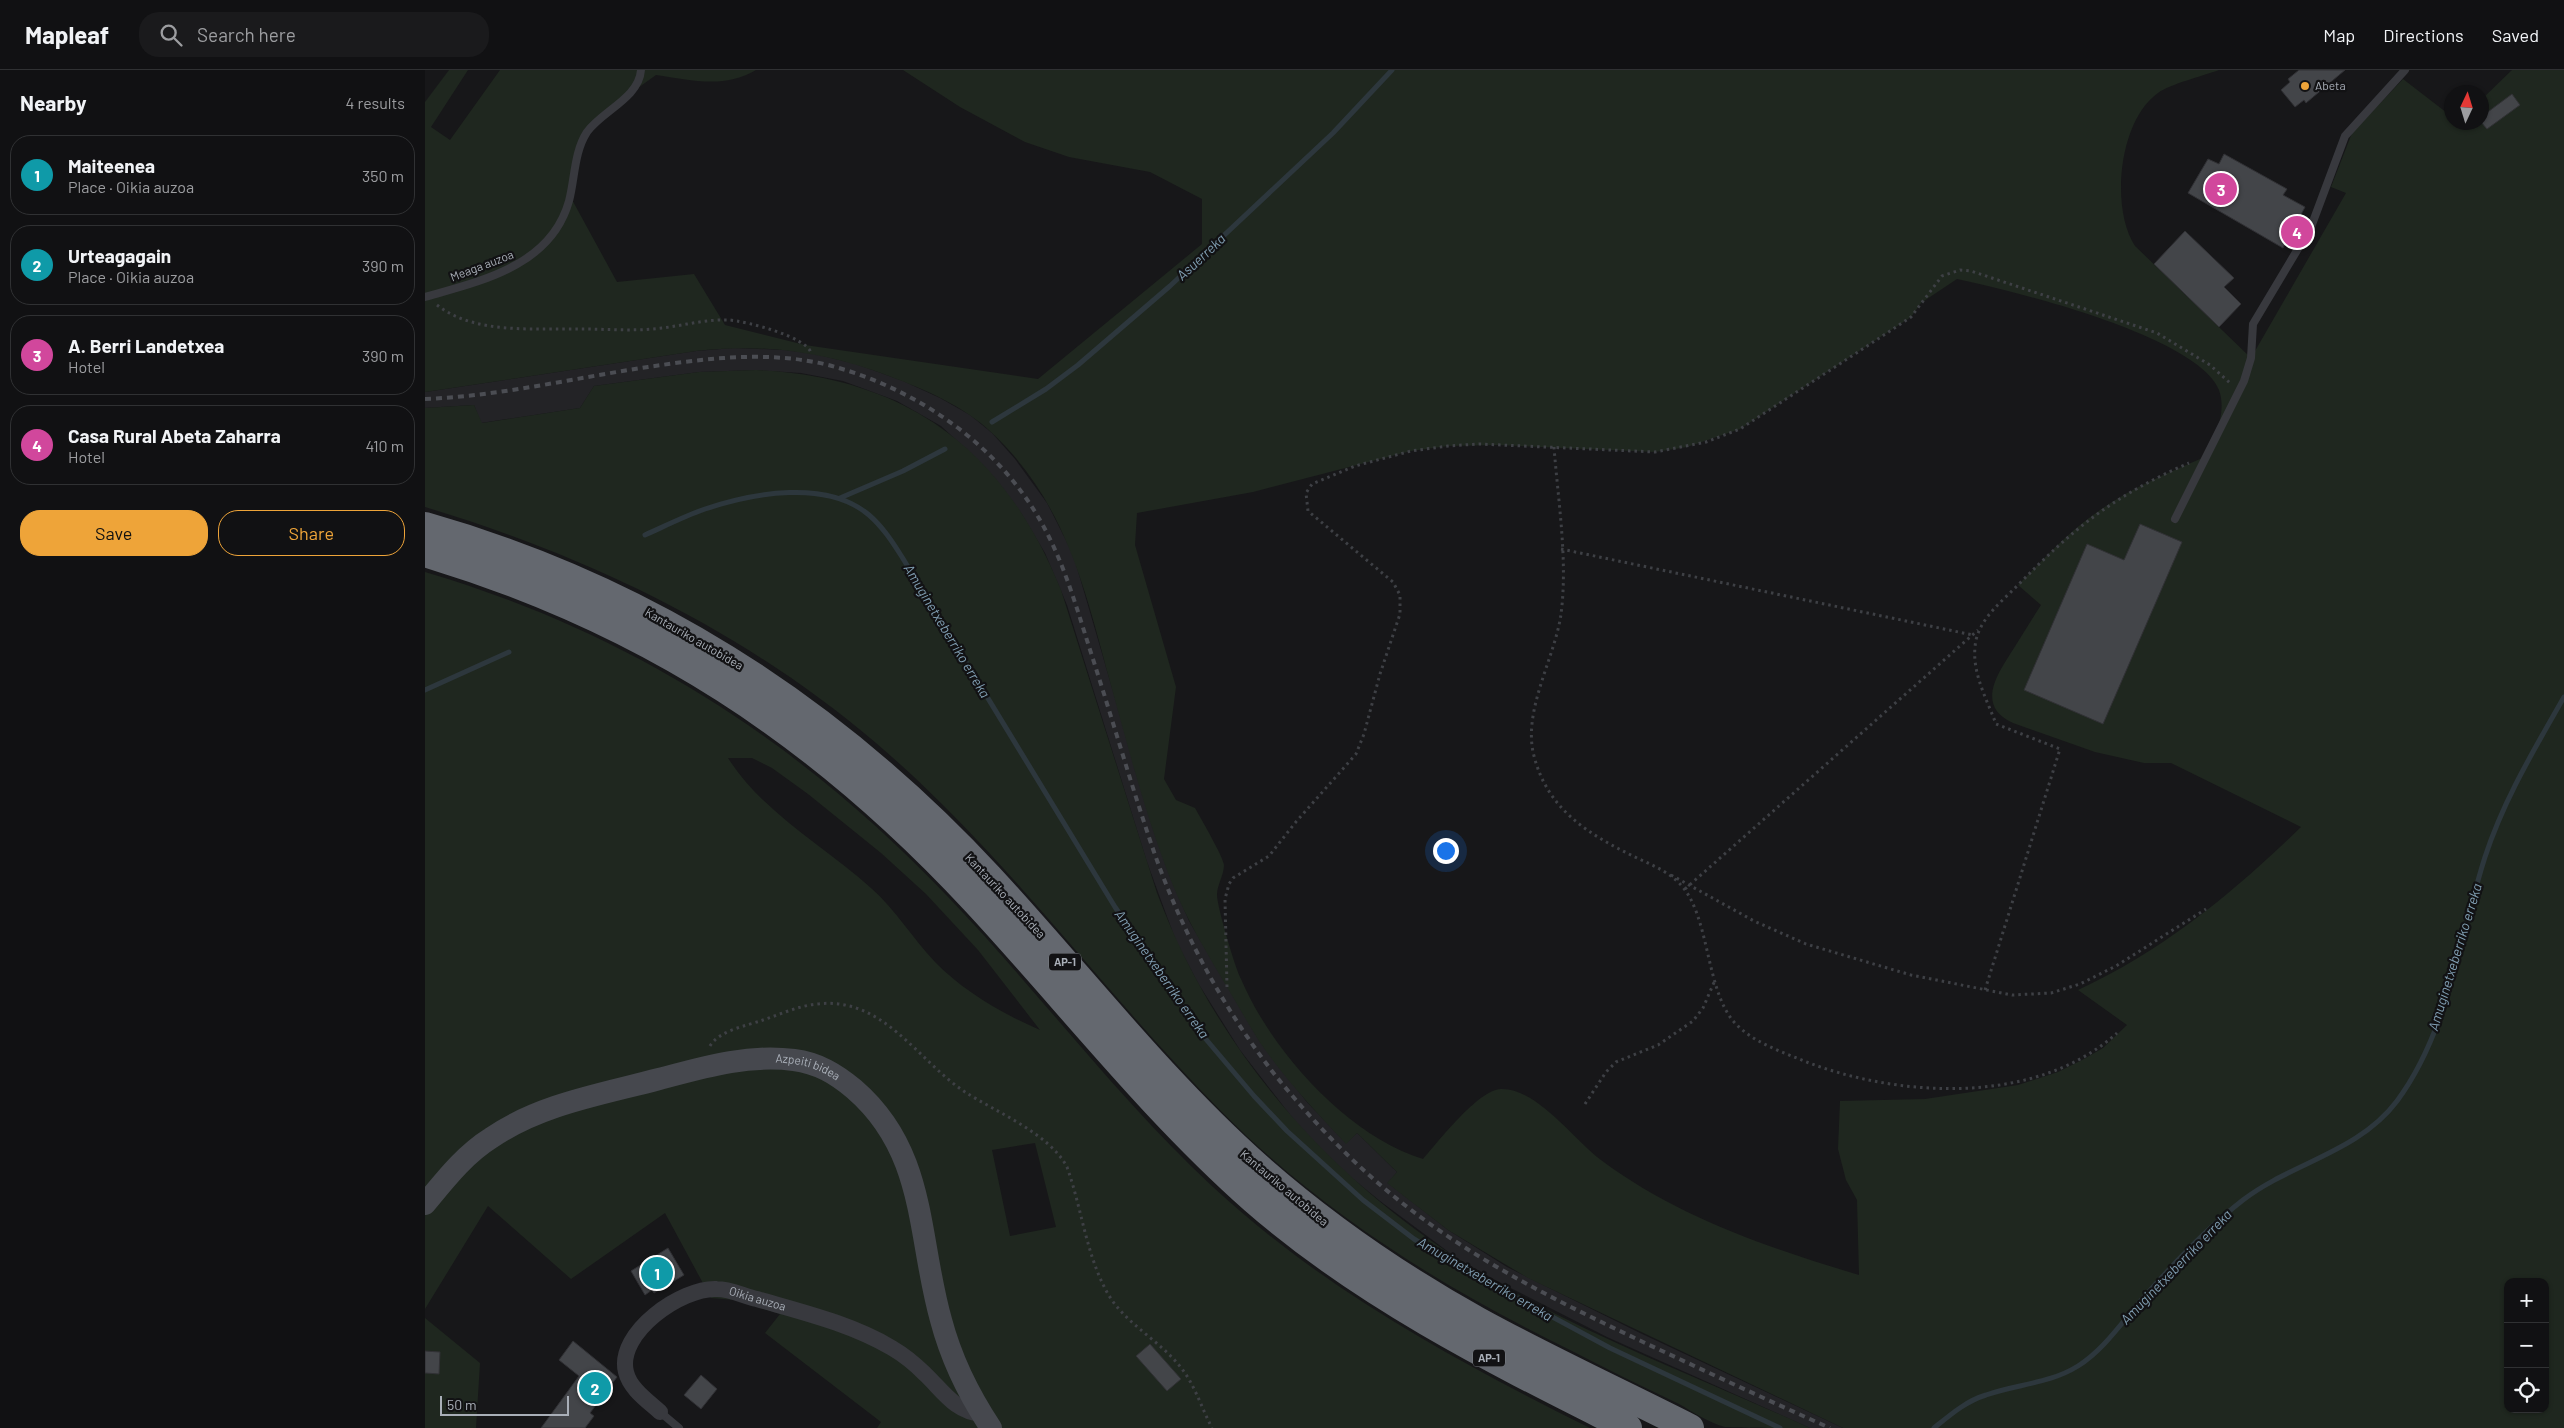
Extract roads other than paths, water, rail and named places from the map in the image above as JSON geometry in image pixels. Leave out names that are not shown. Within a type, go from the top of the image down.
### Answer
[{"type":"highway","name":"Kantauriko autobidea","points":[[425,526],[526,559],[614,596],[710,647],[772,687],[848,743],[924,811],[1015,905],[1177,1088],[1241,1152],[1304,1206],[1382,1263],[1459,1310],[1690,1428]]},
{"type":"highway","name":"Kantauriko autobidea","points":[[425,553],[509,581],[595,616],[699,671],[784,728],[840,771],[917,840],[1002,930],[1162,1112],[1212,1162],[1274,1217],[1356,1278],[1428,1324],[1485,1356],[1628,1428]]},
{"type":"main road","name":"Azpeiti bidea","points":[[425,1204],[470,1154],[490,1138],[517,1122],[556,1107],[707,1066],[757,1058],[790,1059],[809,1063],[827,1070],[844,1081],[867,1101],[885,1122],[901,1147],[908,1165],[930,1276],[947,1341],[963,1379],[987,1421]]},
{"type":"street","name":"Oikia auzoa","points":[[660,1412],[629,1381],[625,1365],[628,1351],[641,1330],[665,1308],[687,1294],[715,1288],[808,1314],[881,1342],[910,1361],[957,1406],[987,1421]]},
{"type":"lane","name":"Meaga auzoa","points":[[426,297],[478,282],[512,269],[537,250],[554,230],[567,206],[582,140],[592,126],[633,88],[641,70]]},
{"type":"lane","points":[[2175,519],[2239,392],[2251,358],[2253,324],[2311,227],[2345,136],[2405,70]]},
{"type":"lane","name":"Oikia auzoa","points":[[660,1412],[679,1428]]},
{"type":"waterway","name":"Asuerreka","points":[[992,422],[1046,389],[1078,365],[1170,286],[1333,133],[1392,70]]},
{"type":"waterway","name":"Asuerreka","points":[[840,498],[903,471],[945,449]]},
{"type":"waterway","name":"Amuginetxeberriko erreka","points":[[645,535],[705,509],[724,503],[767,494],[789,492],[811,493],[832,497],[852,504],[869,515],[883,530],[902,557],[1115,907],[1199,1031],[1254,1096],[1287,1131],[1363,1200],[1414,1239],[1456,1265],[1610,1348],[1780,1428]]},
{"type":"waterway","name":"Amuginetxeberriko erreka","points":[[425,690],[509,652]]},
{"type":"waterway","name":"Amuginetxeberriko erreka","points":[[1934,1428],[1958,1409],[1972,1401],[1998,1391],[2056,1377],[2088,1359],[2106,1342],[2180,1258],[2243,1200],[2262,1187],[2324,1156],[2364,1133],[2397,1101],[2415,1074],[2441,1014],[2485,857],[2501,815],[2520,775],[2564,697]]},
{"type":"railway","points":[[425,399],[481,394],[694,361],[740,357],[786,358],[832,366],[866,377],[930,408],[959,429],[986,452],[1010,478],[1031,506],[1049,537],[1073,596],[1146,828],[1177,911],[1205,968],[1238,1023],[1275,1075],[1305,1110],[1353,1161],[1406,1206],[1434,1227],[1491,1264],[1551,1297],[1612,1327],[1830,1428]]},
{"type":"place","name":"Abeta","points":[[2305,86]]},
{"type":"place","name":"A. Berri Landetxea","points":[[2221,189]]},
{"type":"place","name":"Casa Rural Abeta Zaharra","points":[[2297,232]]},
{"type":"place","name":"Maiteenea","points":[[657,1273]]},
{"type":"place","name":"Urteagagain","points":[[595,1388]]}]
